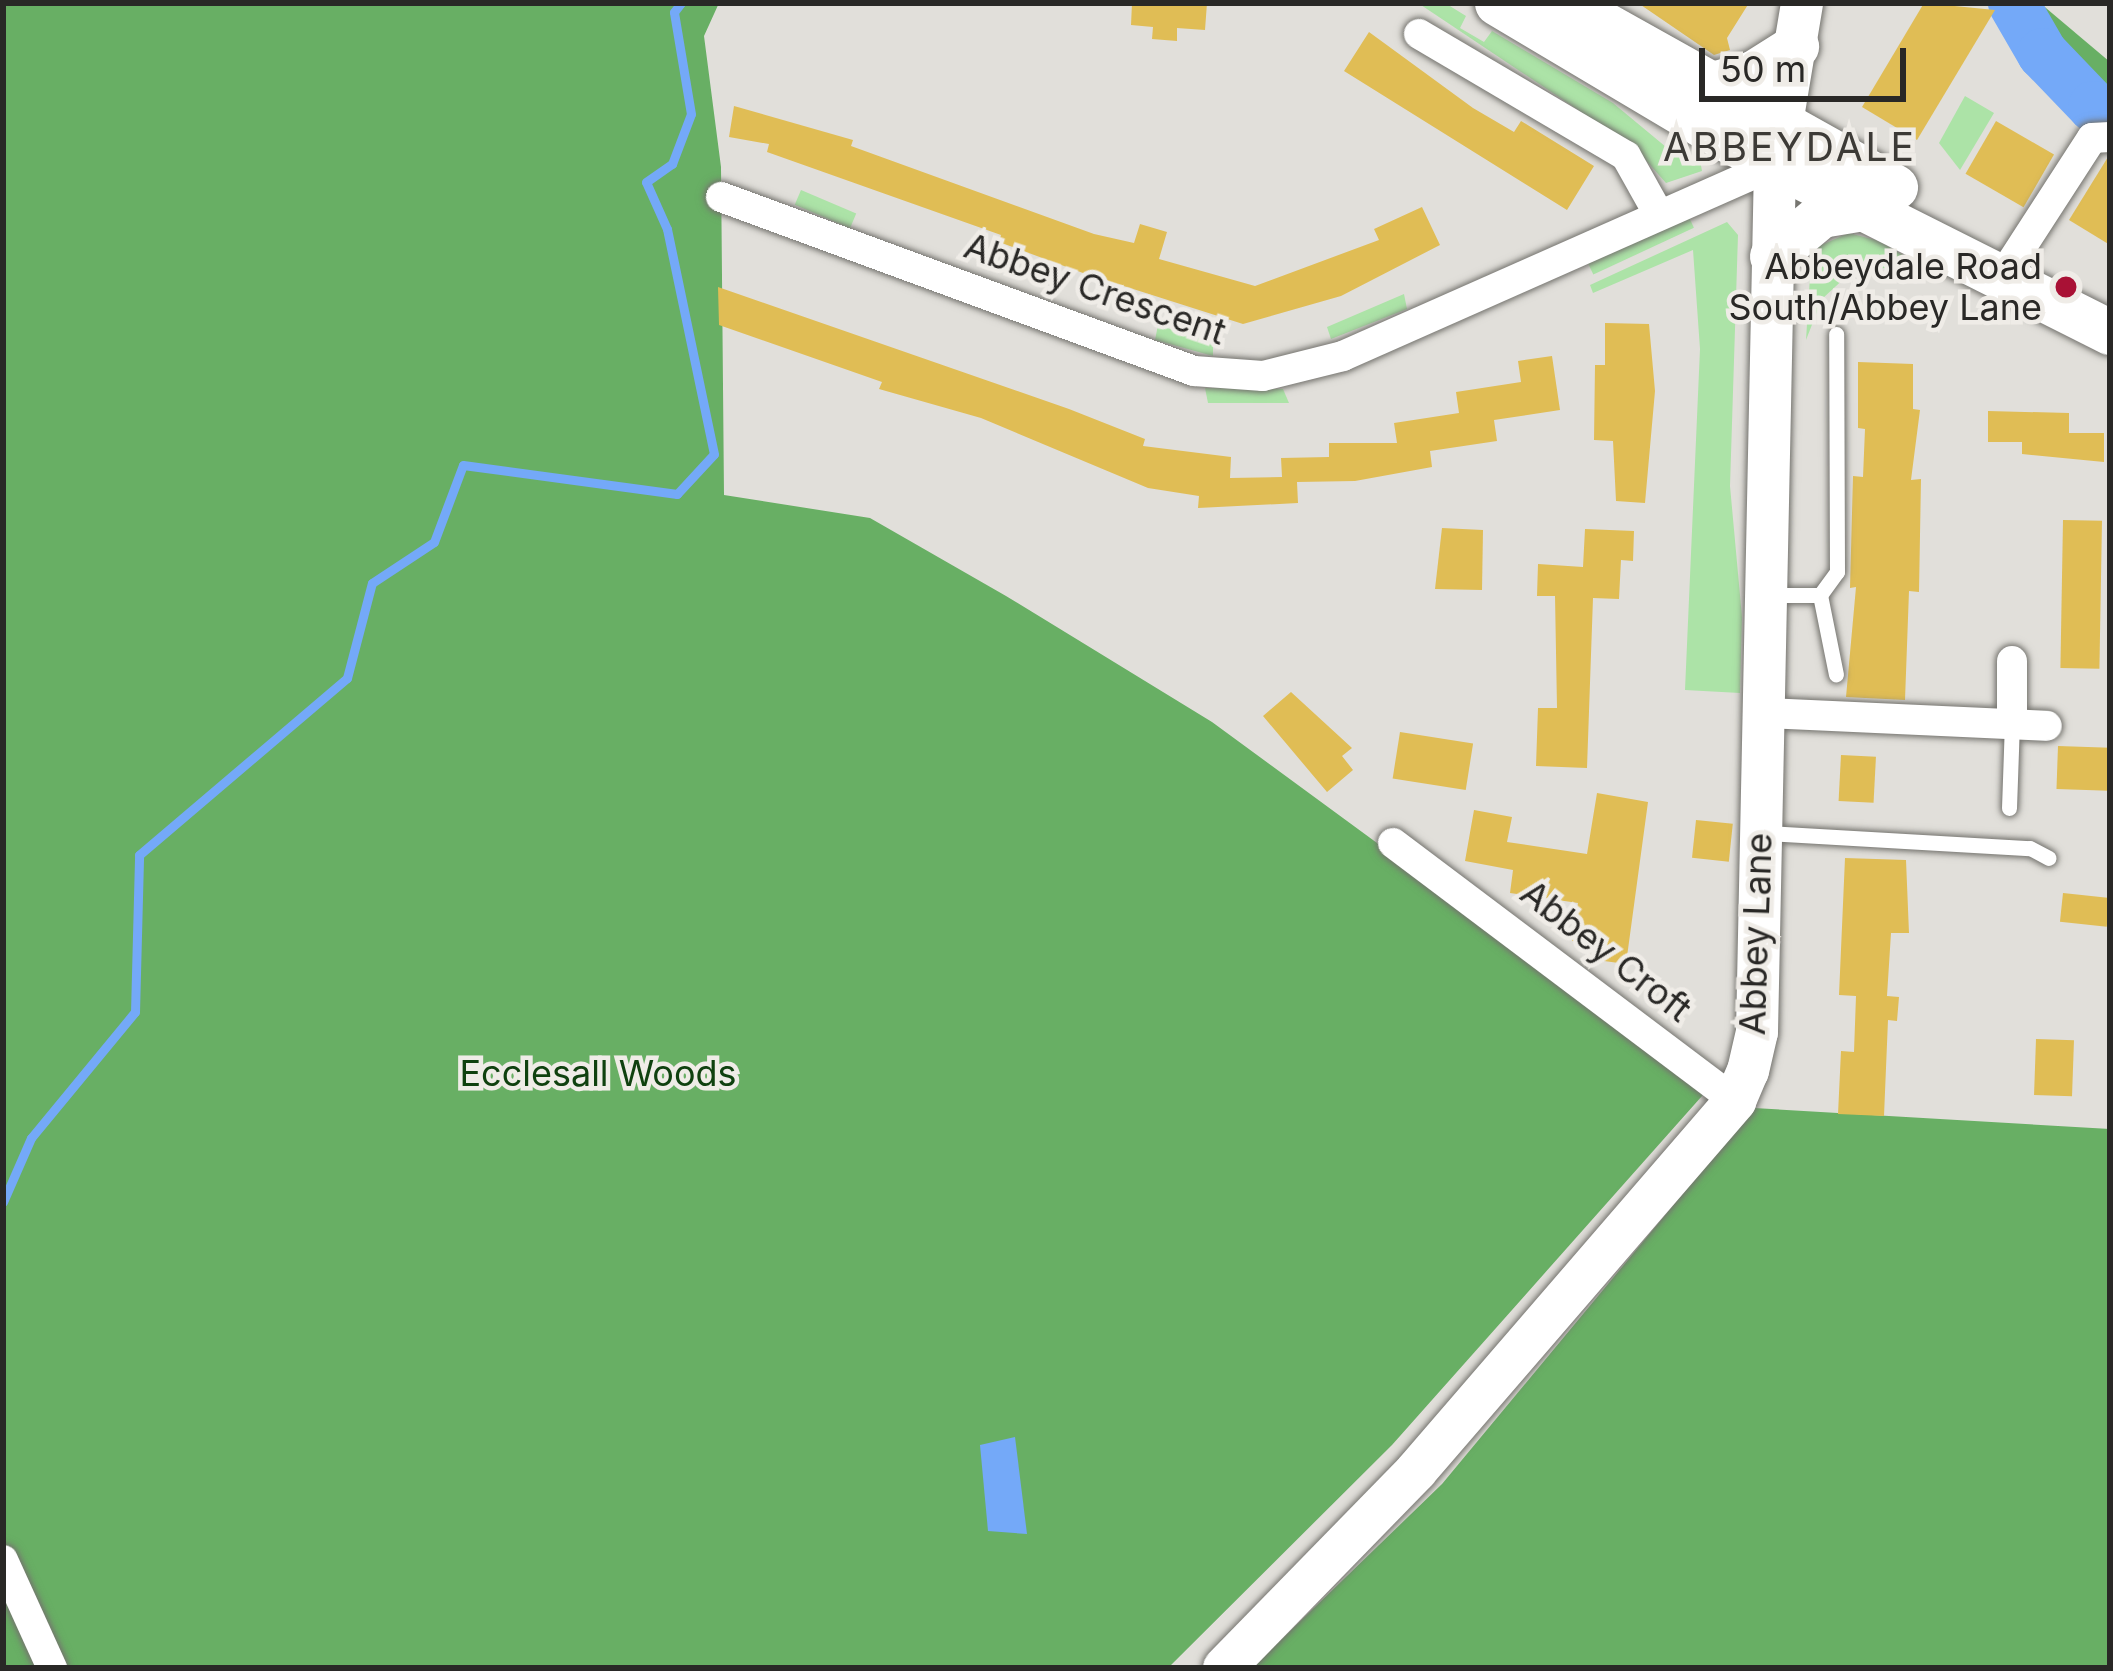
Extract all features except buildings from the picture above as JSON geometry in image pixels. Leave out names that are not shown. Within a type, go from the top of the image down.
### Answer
[{"type":"main road","points":[[1498,3],[1779,146],[1937,210],[2004,274]]},
{"type":"main road","points":[[1566,3],[1705,86],[1779,146],[1870,207],[2110,332]]},
{"type":"main road","points":[[1705,86],[1753,73],[1799,24]]},
{"type":"main road","name":"Abbey Lane","points":[[1224,1668],[1370,1524],[1735,1101],[1757,1032],[1772,256],[1779,146],[1799,24]]},
{"type":"main road","points":[[1772,256],[1821,215],[1870,207]]},
{"type":"street","points":[[1419,34],[1440,39],[1626,156],[1658,213]]},
{"type":"street","points":[[2004,274],[2092,138],[2110,137]]},
{"type":"street","name":"Abbey Crescent","points":[[721,197],[1194,370],[1230,376],[1328,362],[1658,213],[1779,146]]},
{"type":"street","points":[[2012,662],[2012,724]]},
{"type":"street","points":[[1765,713],[2047,726]]},
{"type":"street","name":"Abbey Croft","points":[[1393,843],[1435,850],[1735,1101]]},
{"type":"street","points":[[3,1560],[52,1668]]},
{"type":"lane","points":[[1836,334],[1831,533],[1838,563],[1820,595],[1836,674]]},
{"type":"lane","points":[[1769,595],[1820,595]]},
{"type":"lane","points":[[2009,808],[2012,724]]},
{"type":"lane","points":[[1759,833],[2030,848],[2049,858]]},
{"type":"green space","name":"Ecclesall Woods","points":[[3,3],[719,3],[704,36],[721,167],[724,495],[870,518],[1006,596],[1212,722],[1710,1087],[1392,1445],[1168,1668],[3,1668]]},
{"type":"green space","points":[[1418,3],[1445,3],[1466,16],[1460,28],[1484,42],[1492,31],[1613,103],[1666,147],[1700,160],[1702,171],[1666,183],[1635,148]]},
{"type":"green space","points":[[2019,3],[2040,3],[2110,62],[2110,125],[2065,100],[2021,48],[2011,13]]},
{"type":"green space","points":[[1965,96],[1994,113],[1960,170],[1939,143]]},
{"type":"green space","points":[[801,190],[856,213],[850,228],[795,205]]},
{"type":"green space","points":[[1688,215],[1694,228],[1593,275],[1587,262]]},
{"type":"green space","points":[[1727,222],[1738,235],[1730,486],[1742,617],[1740,693],[1685,690],[1700,349],[1693,250],[1593,293],[1590,285]]},
{"type":"green space","points":[[1849,233],[1879,241],[1940,277],[1908,264],[1849,274],[1822,299],[1806,340],[1811,260],[1819,246]]},
{"type":"green space","points":[[1404,294],[1407,309],[1331,339],[1327,327]]},
{"type":"green space","points":[[1158,325],[1213,343],[1213,356],[1155,340]]},
{"type":"green space","points":[[1205,388],[1283,389],[1289,403],[1208,403]]},
{"type":"green space","points":[[1754,1108],[2110,1129],[2110,1668],[1252,1668],[1442,1484]]},
{"type":"water","points":[[1015,1437],[1027,1534],[988,1531],[980,1445]]},
{"type":"waterway","points":[[3,1202],[31,1138],[135,1012],[139,855],[347,678],[372,583],[434,542],[463,465],[677,494],[714,454],[667,229],[646,182],[672,164],[691,114],[674,12],[681,3]]},
{"type":"waterway","points":[[2013,3],[2042,53],[2093,106],[2110,113]]},
{"type":"place","name":"Abbeydale Road South/Abbey Lane","points":[[2066,287]]},
{"type":"district","name":"ABBEYDALE","points":[[1790,147]]}]
